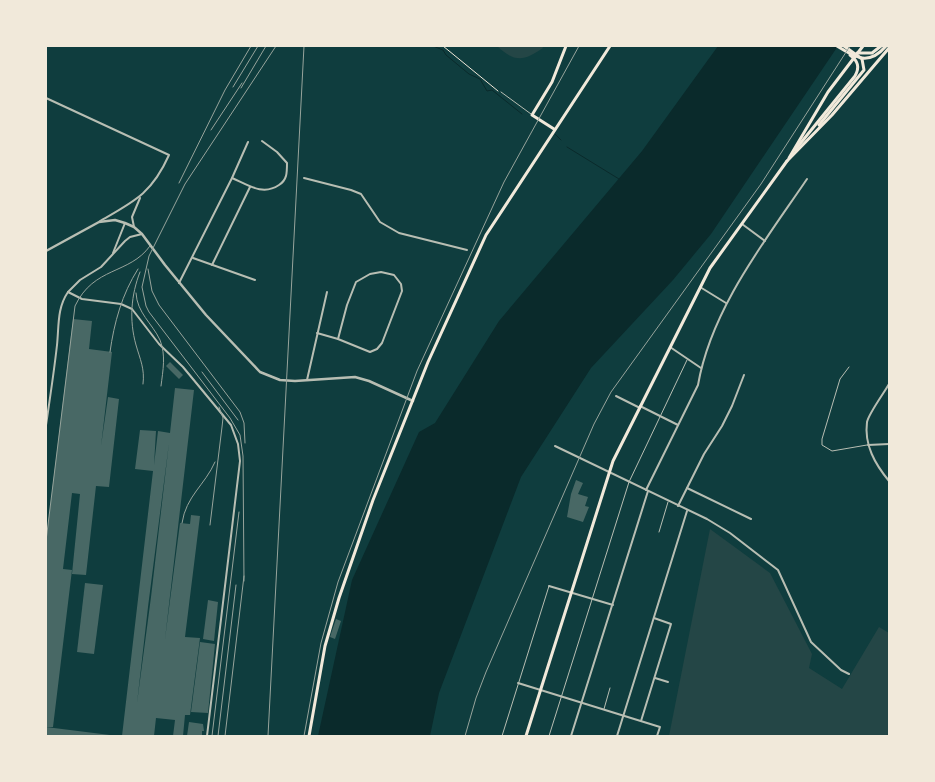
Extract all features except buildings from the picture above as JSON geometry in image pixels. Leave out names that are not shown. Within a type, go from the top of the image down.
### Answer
[{"type":"main road","points":[[554,129],[532,115],[552,82],[566,46]]},
{"type":"main road","points":[[309,736],[325,646],[339,598],[368,513],[413,401],[486,235],[554,129],[610,46]]},
{"type":"main road","points":[[837,46],[862,59],[876,56],[886,46]]},
{"type":"main road","points":[[844,46],[858,57],[872,53],[881,46]]},
{"type":"main road","points":[[787,161],[824,99],[842,72],[863,46]]},
{"type":"main road","points":[[787,161],[889,48]]},
{"type":"main road","points":[[526,736],[609,473],[640,407],[715,260],[787,161],[855,76],[859,67],[858,57]]},
{"type":"main road","points":[[812,135],[862,74],[864,64],[862,59]]},
{"type":"street","points":[[46,98],[169,155],[161,173],[140,198],[132,217],[134,227]]},
{"type":"street","points":[[232,178],[251,186],[271,190],[283,183],[286,178],[287,163],[270,146],[262,141]]},
{"type":"street","points":[[179,283],[193,258],[248,142]]},
{"type":"street","points":[[304,178],[352,190],[361,194],[380,222],[399,233],[467,250]]},
{"type":"street","points":[[571,736],[613,605],[647,491],[698,385],[701,368],[726,304],[765,240],[807,179]]},
{"type":"street","points":[[212,265],[251,186]]},
{"type":"street","points":[[46,251],[140,198]]},
{"type":"street","points":[[99,222],[115,220],[134,227],[142,234],[179,283],[242,355],[260,372],[280,380],[307,381],[355,377],[369,381],[413,401]]},
{"type":"street","points":[[112,256],[124,223]]},
{"type":"street","points":[[742,224],[765,240]]},
{"type":"street","points":[[46,425],[57,345],[59,313],[62,300],[80,280],[101,267],[130,237],[142,234]]},
{"type":"street","points":[[193,258],[255,280]]},
{"type":"street","points":[[317,333],[338,339],[370,352],[378,349],[382,343],[400,297],[402,284],[394,274],[381,272],[370,274],[356,282],[349,298],[338,339]]},
{"type":"street","points":[[700,287],[726,304]]},
{"type":"street","points":[[68,292],[82,299],[122,304],[132,309],[158,344],[183,367],[231,425],[235,433],[240,461],[207,736]]},
{"type":"street","points":[[307,381],[327,292]]},
{"type":"street","points":[[670,348],[701,368]]},
{"type":"street","points":[[678,506],[704,454],[729,413],[744,375]]},
{"type":"street","points":[[889,384],[888,389],[867,421],[868,445],[876,465],[889,481]]},
{"type":"street","points":[[616,396],[678,425]]},
{"type":"street","points":[[868,445],[889,444]]},
{"type":"street","points":[[555,446],[668,502],[707,519],[730,533],[778,570],[811,642],[841,670],[849,674]]},
{"type":"street","points":[[687,488],[750,519]]},
{"type":"street","points":[[617,736],[687,511]]},
{"type":"street","points":[[549,586],[613,605]]},
{"type":"street","points":[[640,721],[655,678],[670,624],[654,618]]},
{"type":"street","points":[[655,678],[668,682]]},
{"type":"street","points":[[518,683],[660,727],[657,736]]},
{"type":"lane","points":[[501,92],[532,115]]},
{"type":"lane","points":[[549,736],[629,482],[659,416],[688,359]]},
{"type":"lane","points":[[849,367],[840,379],[822,440],[822,445],[832,452],[868,445]]},
{"type":"lane","points":[[659,532],[668,502]]},
{"type":"lane","points":[[502,736],[549,586]]},
{"type":"lane","points":[[604,710],[610,688]]},
{"type":"path","points":[[443,46],[501,92]]},
{"type":"shaded area","points":[[497,46],[542,46],[543,48],[525,58],[514,58],[503,52]]},
{"type":"shaded area","points":[[718,46],[838,46],[711,234],[673,280],[591,368],[521,477],[439,693],[430,736],[318,736],[352,580],[419,432],[435,423],[499,321],[642,151]]},
{"type":"shaded area","points":[[710,529],[770,573],[812,654],[809,668],[842,689],[879,627],[889,633],[889,736],[669,736]]},
{"type":"waterway","points":[[433,46],[443,50],[446,55],[469,74],[480,79],[487,91],[492,90],[522,114]]},
{"type":"waterway","points":[[555,134],[561,140]]},
{"type":"waterway","points":[[567,147],[619,179]]},
{"type":"railway","points":[[179,183],[225,90],[251,46]]},
{"type":"railway","points":[[233,87],[258,46]]},
{"type":"railway","points":[[241,88],[266,46]]},
{"type":"railway","points":[[244,581],[243,456],[240,435],[230,418],[149,312],[146,306],[142,287],[149,256],[185,184],[276,46]]},
{"type":"railway","points":[[268,736],[304,46]]},
{"type":"railway","points":[[304,736],[321,643],[338,582],[417,371],[504,182],[579,46]]},
{"type":"railway","points":[[465,736],[476,698],[486,672],[594,424],[611,392],[761,184],[850,46]]},
{"type":"railway","points":[[211,130],[242,83]]},
{"type":"railway","points":[[46,541],[75,306],[83,293],[92,284],[102,277],[132,262],[142,255],[150,246]]},
{"type":"railway","points":[[110,352],[114,330],[123,299],[127,288],[138,269]]},
{"type":"railway","points":[[148,269],[152,291],[159,305],[240,412],[244,423],[245,443]]},
{"type":"railway","points":[[140,272],[133,299],[132,326],[143,369],[143,384]]},
{"type":"railway","points":[[136,293],[139,306],[145,318],[157,334],[162,346],[164,363],[161,386]]},
{"type":"railway","points":[[202,372],[238,420]]},
{"type":"railway","points":[[210,525],[223,418],[219,407]]},
{"type":"railway","points":[[182,523],[187,505],[215,462]]},
{"type":"railway","points":[[212,736],[239,512]]},
{"type":"railway","points":[[225,736],[244,576]]},
{"type":"railway","points":[[218,736],[236,585]]}]
